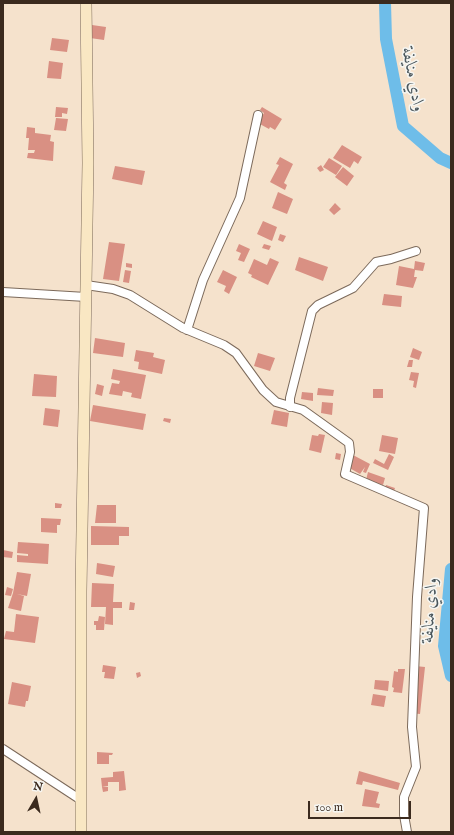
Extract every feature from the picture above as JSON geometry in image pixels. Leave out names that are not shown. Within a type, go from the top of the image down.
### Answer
[{"type":"street","points":[[81,832],[81,591],[88,163],[86,3]]},
{"type":"street","points":[[187,330],[203,280],[240,198],[258,115]]},
{"type":"street","points":[[290,407],[290,398],[312,311],[318,305],[353,288],[376,262],[416,251]]},
{"type":"street","points":[[86,285],[113,289],[130,295],[187,330],[224,345],[236,353],[263,390],[276,402],[303,410],[349,444],[350,452],[345,474],[424,508],[417,597],[412,727],[416,767],[404,797],[404,814],[407,832]]},
{"type":"street","points":[[3,292],[86,297]]},
{"type":"street","points":[[3,749],[81,800]]},
{"type":"building","points":[[92,25],[106,27],[104,40],[90,38]]},
{"type":"building","points":[[52,38],[69,40],[67,52],[50,50]]},
{"type":"building","points":[[49,61],[63,63],[61,79],[47,78]]},
{"type":"building","points":[[56,107],[68,108],[67,114],[62,113],[62,117],[55,117]]},
{"type":"building","points":[[262,107],[282,119],[275,130],[270,127],[269,129],[258,123],[264,113],[260,110]]},
{"type":"building","points":[[56,118],[68,119],[66,131],[54,130]]},
{"type":"building","points":[[27,127],[35,128],[35,133],[51,135],[50,141],[54,142],[53,161],[27,158],[28,153],[34,153],[35,150],[28,150],[29,138],[26,138]]},
{"type":"building","points":[[342,145],[362,157],[358,164],[354,161],[350,168],[333,158]]},
{"type":"building","points":[[280,157],[293,164],[284,183],[287,185],[285,190],[270,182],[279,165],[276,164]]},
{"type":"building","points":[[329,158],[342,166],[336,175],[323,167]]},
{"type":"building","points":[[321,165],[324,170],[320,172],[317,168]]},
{"type":"building","points":[[115,166],[145,171],[142,185],[112,179]]},
{"type":"building","points":[[343,167],[354,176],[347,186],[335,177]]},
{"type":"building","points":[[278,192],[293,199],[287,214],[272,208]]},
{"type":"building","points":[[335,203],[341,209],[334,215],[329,210]]},
{"type":"building","points":[[263,221],[277,227],[272,241],[257,234]]},
{"type":"building","points":[[280,234],[286,236],[283,242],[278,240]]},
{"type":"building","points":[[109,242],[125,244],[119,281],[103,279]]},
{"type":"building","points":[[239,244],[250,249],[244,262],[238,260],[241,253],[236,251]]},
{"type":"building","points":[[264,244],[271,246],[269,250],[262,248]]},
{"type":"building","points":[[299,257],[328,267],[323,281],[295,270]]},
{"type":"building","points":[[270,258],[279,262],[268,285],[251,277],[252,275],[248,273],[254,259],[267,265]]},
{"type":"building","points":[[415,261],[425,263],[423,271],[415,270],[414,277],[417,277],[413,288],[396,285],[399,266],[414,269]]},
{"type":"building","points":[[126,263],[132,264],[132,268],[126,267]]},
{"type":"building","points":[[125,270],[131,271],[129,283],[123,282]]},
{"type":"building","points":[[223,270],[237,277],[229,294],[224,291],[226,286],[217,282]]},
{"type":"building","points":[[384,294],[402,296],[401,307],[382,305]]},
{"type":"building","points":[[95,338],[125,343],[123,357],[93,353]]},
{"type":"building","points":[[413,348],[422,352],[419,360],[410,357]]},
{"type":"building","points":[[136,350],[154,353],[153,357],[165,360],[162,374],[138,369],[139,362],[134,361]]},
{"type":"building","points":[[258,353],[275,358],[270,371],[254,366]]},
{"type":"building","points":[[409,360],[413,360],[412,367],[407,367]]},
{"type":"building","points":[[113,369],[146,375],[141,399],[131,397],[132,393],[123,391],[122,396],[109,394],[112,383],[119,384],[120,381],[111,379]]},
{"type":"building","points":[[411,372],[419,373],[416,388],[413,387],[414,381],[409,380]]},
{"type":"building","points":[[34,374],[57,376],[56,397],[32,396]]},
{"type":"building","points":[[97,384],[104,386],[102,396],[95,394]]},
{"type":"building","points":[[318,388],[334,390],[333,396],[317,395]]},
{"type":"building","points":[[373,389],[383,389],[383,398],[373,398]]},
{"type":"building","points":[[302,392],[313,393],[313,401],[301,399]]},
{"type":"building","points":[[322,402],[333,403],[332,415],[321,413]]},
{"type":"building","points":[[93,405],[146,414],[143,430],[90,421]]},
{"type":"building","points":[[45,408],[60,410],[58,427],[43,425]]},
{"type":"building","points":[[274,410],[289,413],[287,427],[271,424]]},
{"type":"building","points":[[164,418],[171,419],[170,423],[163,421]]},
{"type":"building","points":[[319,434],[325,435],[321,453],[309,450],[312,435],[318,436]]},
{"type":"building","points":[[382,435],[398,438],[395,454],[379,451]]},
{"type":"building","points":[[336,453],[341,454],[340,460],[335,459]]},
{"type":"building","points":[[389,454],[394,457],[388,470],[373,463],[375,459],[384,464]]},
{"type":"building","points":[[353,455],[370,464],[366,473],[363,472],[365,467],[360,474],[346,466]]},
{"type":"building","points":[[368,472],[385,478],[383,485],[366,480]]},
{"type":"building","points":[[386,485],[395,488],[394,491],[385,488]]},
{"type":"building","points":[[55,503],[62,504],[61,508],[55,508]]},
{"type":"building","points":[[97,505],[116,505],[116,523],[95,523]]},
{"type":"building","points":[[41,518],[61,519],[60,525],[57,525],[57,533],[41,532]]},
{"type":"building","points":[[91,526],[129,527],[129,536],[119,536],[119,545],[91,545]]},
{"type":"building","points":[[18,542],[49,544],[48,564],[17,562],[17,555],[28,556],[28,554],[17,553]]},
{"type":"building","points":[[3,550],[13,552],[12,558],[3,557]]},
{"type":"building","points":[[97,563],[115,566],[113,577],[96,574]]},
{"type":"building","points":[[17,572],[31,574],[27,596],[17,594],[24,596],[21,611],[8,608],[13,593]]},
{"type":"building","points":[[92,583],[114,584],[113,602],[122,602],[122,608],[113,608],[113,625],[105,624],[106,607],[91,607]]},
{"type":"building","points":[[7,587],[13,589],[11,596],[5,595]]},
{"type":"building","points":[[130,602],[135,603],[134,610],[129,610]]},
{"type":"building","points":[[16,614],[39,617],[35,643],[4,639],[6,631],[14,632]]},
{"type":"building","points":[[99,616],[105,617],[104,630],[96,630],[96,625],[94,625],[94,621],[98,621]]},
{"type":"building","points":[[103,665],[116,667],[114,679],[104,678],[105,672],[102,672]]},
{"type":"building","points":[[415,666],[425,667],[420,714],[410,713]]},
{"type":"building","points":[[398,669],[405,669],[402,693],[393,692],[394,688],[392,687],[394,671],[398,672]]},
{"type":"building","points":[[140,672],[141,676],[137,678],[136,673]]},
{"type":"building","points":[[375,680],[389,681],[388,691],[374,689]]},
{"type":"building","points":[[12,682],[31,686],[28,701],[26,701],[25,707],[8,704]]},
{"type":"building","points":[[373,694],[386,696],[384,707],[371,705]]},
{"type":"building","points":[[97,752],[113,753],[112,755],[109,755],[109,764],[97,764]]},
{"type":"building","points":[[124,771],[126,790],[119,791],[119,782],[108,782],[108,786],[102,787],[101,778],[113,777],[113,772]]},
{"type":"building","points":[[359,771],[400,783],[398,790],[363,781],[362,785],[356,784]]},
{"type":"building","points":[[102,787],[108,787],[108,791],[103,792]]},
{"type":"building","points":[[365,789],[379,792],[376,803],[380,804],[379,808],[362,806]]},
{"type":"waterway","name":"وادي منايفة","points":[[385,3],[386,39],[403,126],[440,158],[451,163]]},
{"type":"waterway","name":"وادي منايفة","points":[[451,569],[444,646],[451,676]]}]
